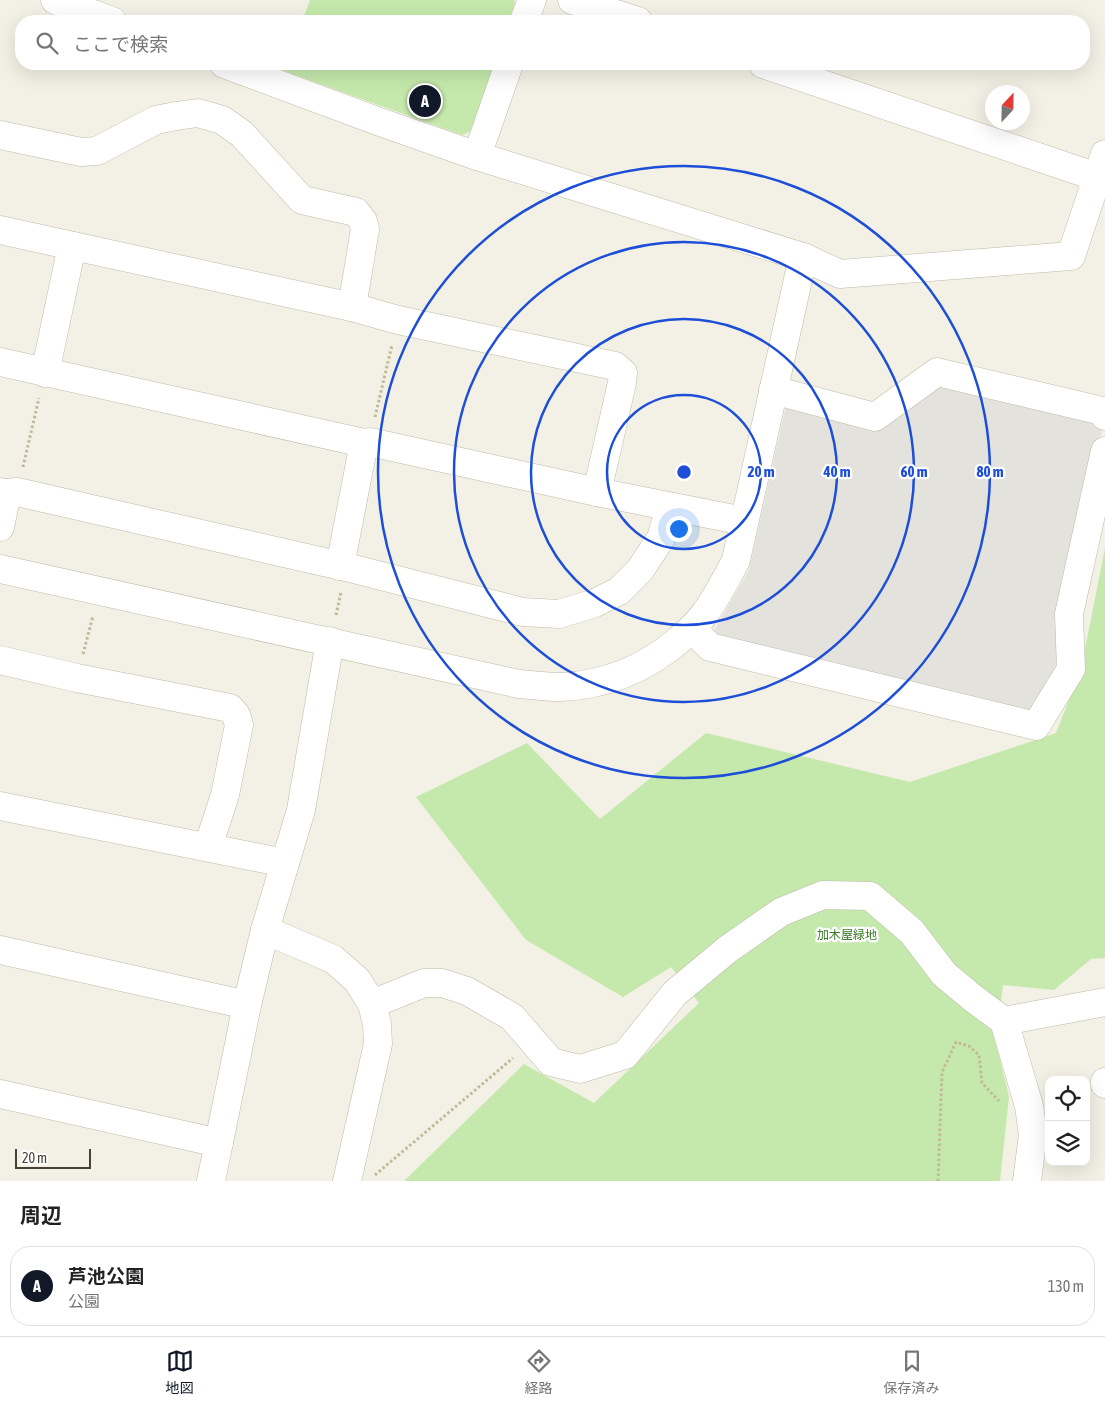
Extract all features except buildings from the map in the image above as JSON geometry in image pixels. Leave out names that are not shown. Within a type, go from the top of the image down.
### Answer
[{"type":"street","points":[[55,0],[96,15]]},
{"type":"street","points":[[526,15],[532,0]]},
{"type":"street","points":[[572,0],[637,14]]},
{"type":"street","points":[[240,70],[478,156],[803,257],[840,274],[1071,256],[1101,166],[783,70]]},
{"type":"street","points":[[478,156],[508,70]]},
{"type":"street","points":[[0,135],[81,152],[97,151],[156,120],[198,113],[222,120],[242,134],[302,200],[356,212],[363,221],[366,229],[352,307]]},
{"type":"street","points":[[0,230],[352,307],[398,320],[615,366],[623,374],[622,382],[597,492]]},
{"type":"street","points":[[45,372],[72,246]]},
{"type":"street","points":[[0,569],[519,684],[560,687],[600,682],[629,672],[663,653],[692,629],[703,617],[719,592],[736,560],[803,257]]},
{"type":"street","points":[[0,362],[597,492],[744,521]]},
{"type":"street","points":[[773,390],[875,417],[937,372],[1102,411],[1105,416]]},
{"type":"street","points":[[343,566],[367,442]]},
{"type":"street","points":[[692,629],[710,647],[1036,726],[1071,668],[1069,614],[1105,451]]},
{"type":"street","points":[[0,527],[8,492],[343,566],[523,612],[558,614],[594,603],[619,590],[633,577],[640,570],[661,538],[670,507]]},
{"type":"street","points":[[211,1181],[247,1005],[265,930],[301,810],[330,641]]},
{"type":"street","points":[[0,660],[77,678],[230,708],[236,716],[239,725],[225,795],[208,847]]},
{"type":"street","points":[[0,806],[285,863]]},
{"type":"street","points":[[372,1004],[424,983],[442,983],[467,991],[512,1017],[551,1062],[580,1069],[626,1054],[675,993],[728,949],[781,912],[824,895],[870,896],[912,932],[944,974],[1004,1021],[1029,1106],[1033,1135],[1027,1181]]},
{"type":"street","points":[[265,930],[333,959],[357,980],[372,1004],[377,1024],[378,1044],[347,1181]]},
{"type":"street","points":[[0,950],[247,1005]]},
{"type":"street","points":[[1004,1021],[1105,1002]]},
{"type":"street","points":[[0,1094],[220,1143]]},
{"type":"path","points":[[367,442],[398,320]]},
{"type":"path","points":[[8,492],[45,372]]},
{"type":"path","points":[[330,641],[343,566]]},
{"type":"path","points":[[77,678],[99,591]]},
{"type":"path","points":[[368,1181],[533,1041]]},
{"type":"path","points":[[938,1181],[942,1072],[956,1042],[969,1046],[979,1055],[982,1083],[999,1101],[1029,1106]]},
{"type":"green space","points":[[310,0],[514,0],[515,3],[511,15],[304,15]]},
{"type":"green space","points":[[494,70],[474,130],[462,135],[284,71]]},
{"type":"green space","name":"加木屋緑地","points":[[1105,548],[1105,958],[1091,959],[1054,990],[1003,985],[996,1043],[1009,1097],[1000,1181],[404,1181],[524,1064],[594,1103],[699,1003],[671,967],[623,997],[526,940],[416,797],[527,743],[600,819],[706,733],[910,782],[1056,733],[1081,669]]},
{"type":"shaded area","points":[[938,381],[1103,424],[1053,678],[1027,715],[712,634],[749,570],[786,406],[876,425]]},
{"type":"place","name":"芦池公園","points":[[425,101]]}]
